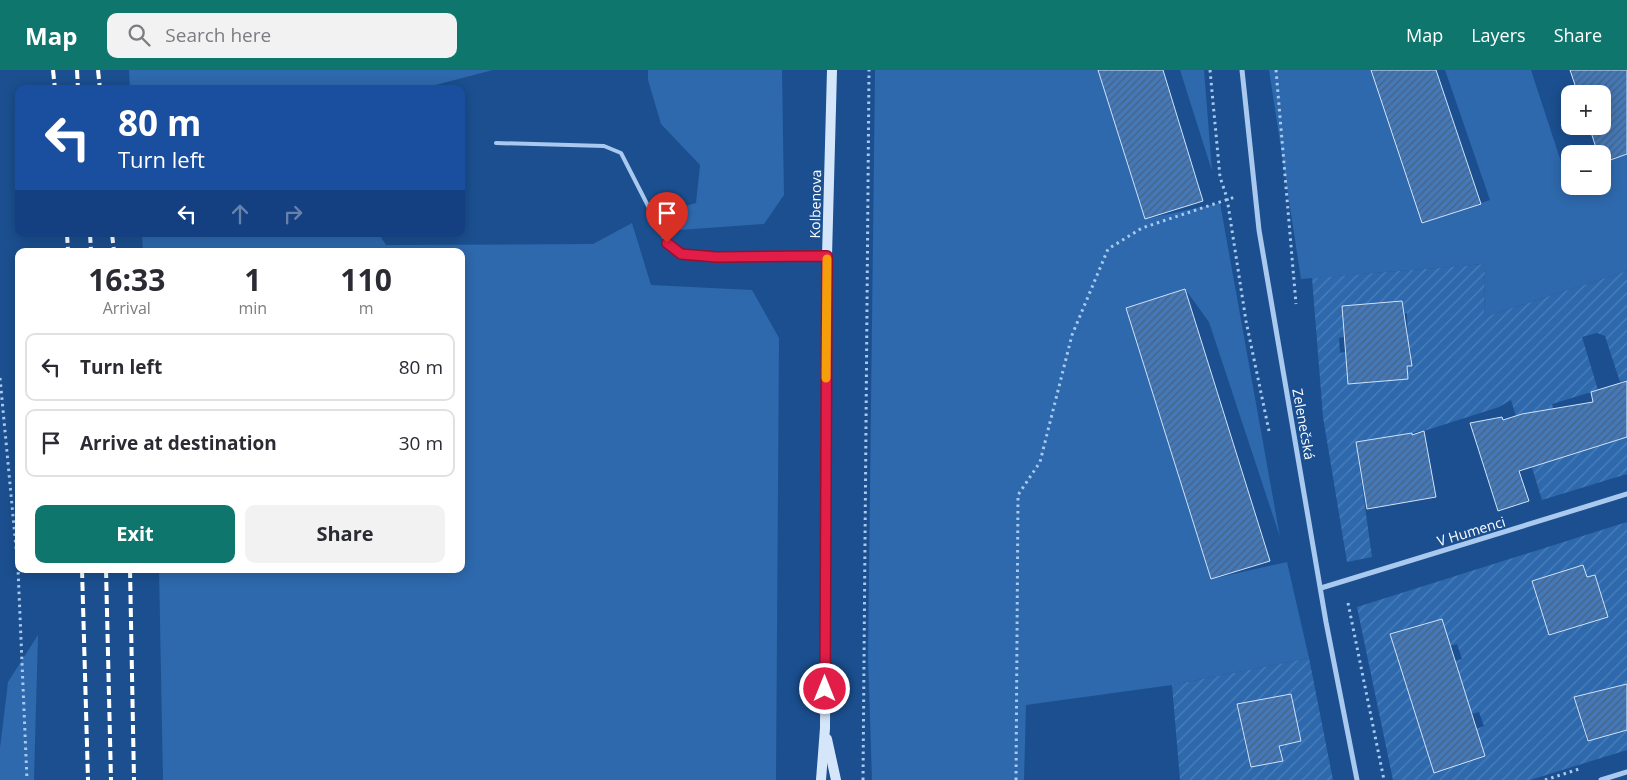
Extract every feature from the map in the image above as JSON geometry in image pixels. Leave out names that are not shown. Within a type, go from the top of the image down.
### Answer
[{"type":"main road","name":"Kolbenova","points":[[821,780],[825,728],[827,256],[832,70]]},
{"type":"main road","name":"Kolbenova","points":[[825,728],[836,780]]},
{"type":"street","name":"Zelenečská","points":[[1242,70],[1260,230],[1321,588],[1357,780]]},
{"type":"street","name":"V Humenci","points":[[1321,588],[1627,494]]},
{"type":"street","points":[[1602,780],[1627,772]]},
{"type":"lane","points":[[496,143],[604,146],[621,153],[667,243],[681,254],[716,257],[827,256]]},
{"type":"path","points":[[863,780],[869,70]]},
{"type":"path","points":[[1276,70],[1298,313]]},
{"type":"path","points":[[1016,780],[1018,495],[1040,462],[1072,335],[1108,249],[1142,228],[1227,198],[1255,193]]},
{"type":"path","points":[[0,378],[15,536]]},
{"type":"path","points":[[18,573],[27,780]]},
{"type":"path","points":[[1344,581],[1384,780]]},
{"type":"shaded area","points":[[129,70],[493,70],[435,85],[130,85]]},
{"type":"shaded area","points":[[648,70],[782,70],[784,195],[764,224],[679,230],[668,211],[696,203],[700,165],[661,124],[648,80]]},
{"type":"shaded area","points":[[875,70],[1098,70],[1145,219],[1220,203],[1280,537],[1209,322],[1185,289],[1126,308],[1211,579],[1287,562],[1309,658],[1172,685],[1026,705],[1024,780],[872,780],[868,657]]},
{"type":"shaded area","points":[[1180,70],[1204,70],[1212,171]]},
{"type":"shaded area","points":[[1269,70],[1371,70],[1423,223],[1490,200],[1445,70],[1531,70],[1561,162],[1561,195],[1611,195],[1611,160],[1627,154],[1627,271],[1484,317],[1485,264],[1301,279]]},
{"type":"shaded area","points":[[632,223],[651,285],[752,290],[779,338],[776,780],[163,780],[159,573],[465,573],[465,248],[143,248],[142,237],[381,237],[386,245],[593,244]]},
{"type":"shaded area","points":[[1485,264],[1484,317],[1627,271],[1627,380],[1620,382],[1605,336],[1597,333],[1582,337],[1598,390],[1552,404],[1569,455],[1627,437],[1627,474],[1542,500],[1511,400],[1499,407],[1424,431],[1356,442],[1372,557],[1347,562],[1323,417],[1312,278]],"holes":[[[1402,301],[1403,314],[1407,313],[1408,347],[1410,347],[1412,366],[1407,366],[1408,379],[1348,384],[1345,352],[1340,353],[1339,338],[1344,337],[1342,306]]]},
{"type":"shaded area","points":[[1627,522],[1627,684],[1574,697],[1587,741],[1627,729],[1627,750],[1530,780],[1393,780],[1357,607]],"holes":[[[1583,565],[1587,577],[1595,575],[1608,616],[1550,635],[1532,581]],[[1441,619],[1450,646],[1457,644],[1462,659],[1455,661],[1472,714],[1479,712],[1484,726],[1476,729],[1485,756],[1434,773],[1390,634]]]},
{"type":"shaded area","points":[[38,635],[34,780],[0,780],[0,748],[8,682]]},
{"type":"shaded area","points":[[1309,658],[1333,780],[1180,780],[1172,685]],"holes":[[[1291,694],[1301,741],[1279,746],[1283,760],[1247,753],[1237,705]]]},
{"type":"building","points":[[1098,70],[1163,70],[1203,201],[1145,219]]},
{"type":"building","points":[[1371,70],[1436,70],[1481,204],[1422,223]]},
{"type":"building","points":[[1570,70],[1627,70],[1627,154],[1611,160],[1611,145],[1595,145],[1592,135],[1611,135],[1611,85],[1575,85]]},
{"type":"building","points":[[1185,289],[1270,561],[1211,579],[1126,308]]},
{"type":"building","points":[[1402,301],[1412,366],[1407,366],[1408,379],[1348,384],[1342,306]]},
{"type":"building","points":[[1627,381],[1627,437],[1519,471],[1529,501],[1498,511],[1470,423],[1502,417],[1503,420],[1522,414],[1593,402],[1591,392]]},
{"type":"building","points":[[1424,431],[1436,497],[1367,509],[1356,442],[1412,433],[1412,435]]},
{"type":"building","points":[[1583,565],[1587,577],[1595,575],[1608,617],[1549,635],[1532,581]]},
{"type":"building","points":[[1442,619],[1485,756],[1434,773],[1390,634]]},
{"type":"building","points":[[1627,684],[1627,730],[1588,741],[1574,697]]},
{"type":"building","points":[[1291,694],[1301,741],[1279,746],[1283,761],[1251,767],[1237,704]]},
{"type":"railway","points":[[53,70],[55,85]]},
{"type":"railway","points":[[77,70],[78,85]]},
{"type":"railway","points":[[98,70],[100,85]]},
{"type":"railway","points":[[67,237],[68,248]]},
{"type":"railway","points":[[90,237],[91,248]]},
{"type":"railway","points":[[112,237],[114,248]]},
{"type":"railway","points":[[82,573],[88,780]]},
{"type":"railway","points":[[106,573],[111,780]]},
{"type":"railway","points":[[130,573],[134,780]]},
{"type":"slow traffic","points":[[826,378],[827,259]]},
{"type":"route","points":[[667,243],[681,254],[716,257],[827,256],[825,689]]}]
